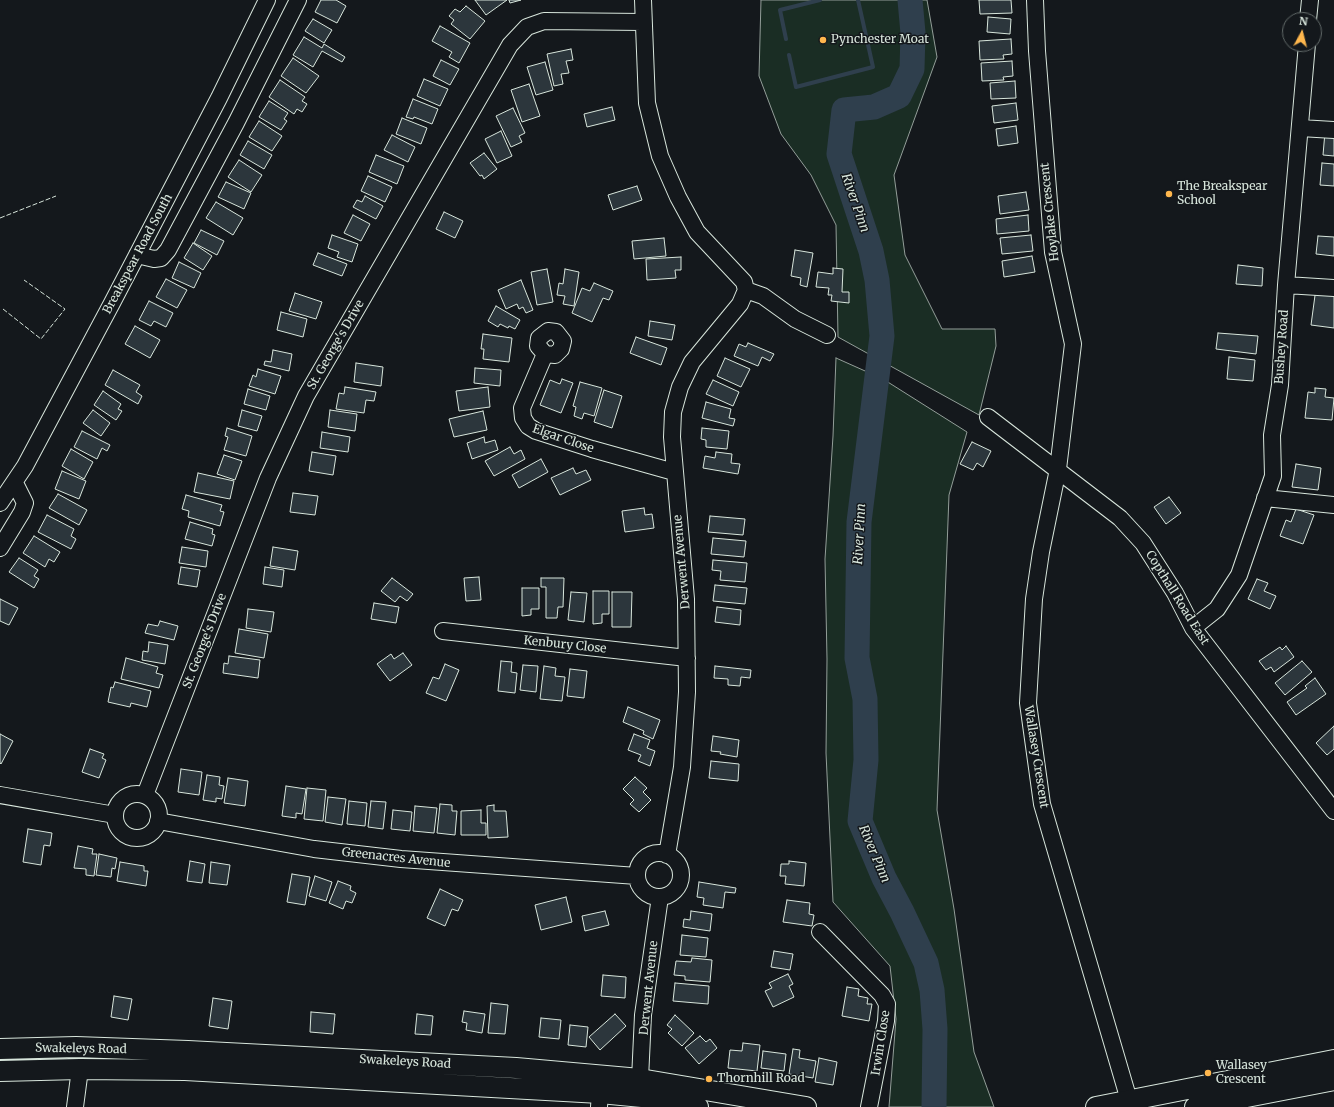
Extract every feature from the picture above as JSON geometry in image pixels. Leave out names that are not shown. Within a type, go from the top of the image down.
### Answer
[{"type":"main road","name":"Swakeleys Road","points":[[0,1049],[91,1048],[456,1064],[640,1079],[806,1107]]},
{"type":"main road","points":[[1096,1107],[1131,1104],[1334,1060]]},
{"type":"main road","points":[[453,1084],[456,1064]]},
{"type":"main road","name":"Swakeleys Road","points":[[0,1071],[80,1069],[185,1070],[453,1084],[600,1100],[642,1097],[698,1107]]},
{"type":"main road","points":[[1195,1107],[1334,1080]]},
{"type":"street","name":"Breakspear Road South","points":[[0,503],[15,483],[29,459],[138,255],[219,98],[267,0]]},
{"type":"street","points":[[138,255],[154,259],[161,258],[168,250],[236,123],[298,0]]},
{"type":"street","points":[[643,0],[647,103],[660,156],[678,197],[698,232],[744,282],[746,290],[763,296],[795,319],[827,334]]},
{"type":"street","name":"Hoylake Crescent","points":[[1036,0],[1037,50],[1052,252],[1073,344],[1058,469]]},
{"type":"street","points":[[1309,12],[1310,0]]},
{"type":"street","name":"St. George's Drive","points":[[145,795],[153,779],[268,478],[306,396],[510,45],[517,35],[527,27],[544,21],[643,22]]},
{"type":"street","name":"Bushey Road","points":[[1193,628],[1217,609],[1239,575],[1273,476],[1272,435],[1280,385],[1286,285],[1306,52]]},
{"type":"street","points":[[1300,128],[1334,130]]},
{"type":"street","points":[[1286,285],[1334,288]]},
{"type":"street","name":"Derwent Avenue","points":[[667,855],[682,767],[687,692],[686,599],[674,472],[672,425],[680,387],[692,362],[740,304],[746,290]]},
{"type":"street","name":"Elgar Close","points":[[545,354],[522,408],[523,418],[528,426],[536,431],[674,472]]},
{"type":"street","name":"Copthall Road East","points":[[988,417],[1058,469],[1120,518],[1142,543],[1174,593],[1193,628],[1334,811]]},
{"type":"street","name":"Wallasey Crescent","points":[[1058,469],[1041,552],[1034,598],[1028,703],[1042,804],[1131,1104]]},
{"type":"street","points":[[0,548],[22,512],[25,503],[15,483]]},
{"type":"street","points":[[1265,498],[1334,505]]},
{"type":"street","name":"Kenbury Close","points":[[443,631],[687,658]]},
{"type":"street","points":[[133,794],[145,795],[155,803],[158,809],[158,821],[152,832],[146,835],[134,837],[122,832],[118,827],[115,815],[119,804],[123,799],[133,794]]},
{"type":"street","points":[[0,795],[115,815]]},
{"type":"street","name":"Greenacres Avenue","points":[[158,821],[321,850],[401,859],[637,876]]},
{"type":"street","points":[[660,853],[667,855],[678,865],[680,872],[680,880],[672,893],[660,897],[652,896],[645,892],[640,887],[637,876],[637,870],[646,858],[660,853]]},
{"type":"street","name":"Derwent Avenue","points":[[640,1079],[644,1015],[660,897]]},
{"type":"street","name":"Irwin Close","points":[[820,932],[882,995],[887,1004],[886,1021],[869,1107]]},
{"type":"street","points":[[75,1107],[80,1069]]},
{"type":"green space","points":[[761,0],[927,0],[937,57],[894,175],[905,255],[942,329],[995,329],[996,346],[979,415],[838,337],[836,225],[811,175],[781,134],[759,76]]},
{"type":"green space","points":[[836,358],[883,379],[967,432],[949,495],[937,810],[954,909],[974,1052],[994,1107],[889,1107],[896,1019],[890,966],[833,902],[826,753],[827,659],[825,559],[833,436]]},
{"type":"building","points":[[321,0],[336,0],[346,6],[337,23],[315,12]]},
{"type":"building","points":[[475,0],[507,0],[486,15]]},
{"type":"building","points":[[509,0],[521,0],[510,3]]},
{"type":"building","points":[[979,0],[1011,0],[1012,13],[980,14]]},
{"type":"building","points":[[466,6],[485,21],[470,39],[451,24],[454,20],[449,16],[455,9],[460,12]]},
{"type":"building","points":[[988,17],[1011,19],[1010,34],[987,32]]},
{"type":"building","points":[[313,19],[332,30],[324,43],[305,31]]},
{"type":"building","points":[[440,26],[470,43],[459,63],[449,57],[452,52],[432,41]]},
{"type":"building","points":[[304,37],[322,48],[324,44],[345,57],[342,62],[322,51],[313,67],[293,55]]},
{"type":"building","points":[[1011,39],[1012,54],[1003,55],[1004,59],[980,60],[979,41]]},
{"type":"building","points":[[571,49],[573,60],[566,61],[569,73],[561,74],[563,84],[554,86],[547,54]]},
{"type":"building","points":[[293,58],[319,76],[306,93],[281,76]]},
{"type":"building","points":[[441,60],[459,69],[450,85],[433,76]]},
{"type":"building","points":[[1012,61],[1013,76],[1003,77],[1004,80],[982,81],[981,63]]},
{"type":"building","points":[[545,62],[553,90],[536,95],[527,67]]},
{"type":"building","points":[[424,79],[448,89],[440,106],[417,96]]},
{"type":"building","points":[[280,80],[305,97],[302,101],[307,104],[302,112],[297,109],[294,114],[269,97]]},
{"type":"building","points":[[1015,81],[1016,98],[991,99],[990,83]]},
{"type":"building","points":[[529,84],[540,116],[522,122],[511,90]]},
{"type":"building","points":[[413,99],[438,109],[432,124],[414,117],[413,119],[406,117]]},
{"type":"building","points":[[269,101],[288,113],[284,119],[287,121],[281,130],[259,117]]},
{"type":"building","points":[[1016,103],[1018,120],[994,123],[992,106]]},
{"type":"building","points":[[612,107],[615,120],[587,127],[584,114]]},
{"type":"building","points":[[513,108],[525,133],[519,136],[522,142],[511,147],[496,116]]},
{"type":"building","points":[[402,118],[427,128],[421,144],[396,134]]},
{"type":"building","points":[[259,121],[282,136],[272,151],[249,137]]},
{"type":"building","points":[[1016,126],[1018,143],[998,146],[996,129]]},
{"type":"building","points":[[501,131],[512,156],[497,163],[485,139]]},
{"type":"building","points":[[1325,132],[1334,133],[1334,156],[1323,155]]},
{"type":"building","points":[[392,135],[415,147],[408,162],[384,150]]},
{"type":"building","points":[[248,141],[272,155],[264,169],[240,155]]},
{"type":"building","points":[[484,153],[497,169],[484,179],[470,163]]},
{"type":"building","points":[[376,155],[404,166],[397,184],[369,172]]},
{"type":"building","points":[[239,160],[262,175],[251,192],[228,177]]},
{"type":"building","points":[[1322,163],[1334,164],[1334,186],[1320,185]]},
{"type":"building","points":[[368,176],[392,187],[385,202],[361,191]]},
{"type":"building","points":[[226,182],[251,193],[244,209],[218,197]]},
{"type":"building","points":[[637,186],[642,200],[613,210],[608,195]]},
{"type":"building","points":[[1026,192],[1029,210],[1000,214],[998,196]]},
{"type":"building","points":[[365,196],[383,206],[376,219],[353,207],[357,200],[362,202]]},
{"type":"building","points":[[216,202],[243,218],[233,235],[206,218]]},
{"type":"building","points":[[444,212],[463,221],[455,238],[436,229]]},
{"type":"building","points":[[353,215],[370,224],[361,241],[344,233]]},
{"type":"building","points":[[1028,215],[1029,231],[997,234],[996,219]]},
{"type":"building","points":[[201,230],[224,241],[217,255],[194,243]]},
{"type":"building","points":[[332,235],[358,244],[352,262],[337,257],[339,252],[328,248]]},
{"type":"building","points":[[1031,235],[1033,251],[1002,254],[1000,238]]},
{"type":"building","points":[[1318,236],[1334,237],[1334,256],[1316,254]]},
{"type":"building","points":[[664,238],[666,256],[634,259],[632,241]]},
{"type":"building","points":[[193,243],[212,256],[203,270],[184,258]]},
{"type":"building","points":[[795,250],[813,253],[807,287],[800,285],[801,278],[791,276]]},
{"type":"building","points":[[318,253],[347,264],[342,276],[313,265]]},
{"type":"building","points":[[1032,256],[1035,272],[1004,277],[1002,261]]},
{"type":"building","points":[[681,257],[681,270],[675,270],[676,278],[647,280],[646,259]]},
{"type":"building","points":[[179,262],[201,273],[194,288],[172,278]]},
{"type":"building","points":[[1238,265],[1263,268],[1262,286],[1236,284]]},
{"type":"building","points":[[833,268],[843,269],[842,292],[849,292],[849,303],[831,301],[832,295],[828,295],[829,288],[816,287],[818,272],[833,274]]},
{"type":"building","points":[[547,269],[553,302],[537,305],[531,272]]},
{"type":"building","points":[[565,269],[579,272],[574,306],[563,304],[565,296],[557,295],[559,283],[563,284]]},
{"type":"building","points":[[166,279],[187,290],[177,308],[156,297]]},
{"type":"building","points":[[521,280],[533,310],[526,313],[523,307],[519,309],[517,304],[506,309],[498,290]]},
{"type":"building","points":[[594,283],[613,291],[609,300],[603,298],[592,322],[572,313],[582,288],[590,291]]},
{"type":"building","points":[[1316,288],[1334,290],[1334,328],[1311,325]]},
{"type":"building","points":[[295,293],[322,302],[316,319],[289,311]]},
{"type":"building","points":[[149,301],[173,313],[166,327],[154,321],[151,326],[139,320]]},
{"type":"building","points":[[496,306],[520,320],[515,329],[509,326],[508,328],[500,324],[498,327],[488,321]]},
{"type":"building","points":[[281,312],[307,319],[303,337],[277,330]]},
{"type":"building","points":[[650,321],[675,325],[672,340],[648,336]]},
{"type":"building","points":[[135,326],[160,340],[150,358],[125,344]]},
{"type":"building","points":[[1218,333],[1258,336],[1256,354],[1216,349]]},
{"type":"building","points":[[483,334],[512,338],[509,362],[483,359],[484,349],[481,349]]},
{"type":"building","points":[[636,337],[667,348],[661,365],[630,353]]},
{"type":"building","points":[[748,343],[774,354],[770,361],[762,357],[758,366],[734,356],[739,344],[746,347]]},
{"type":"building","points":[[273,350],[292,354],[289,371],[264,365],[265,361],[271,362]]},
{"type":"building","points":[[1229,357],[1255,360],[1253,381],[1227,379]]},
{"type":"building","points":[[725,358],[750,369],[741,387],[717,376]]},
{"type":"building","points":[[356,363],[383,367],[381,386],[354,382]]},
{"type":"building","points":[[475,368],[501,370],[500,386],[474,383]]},
{"type":"building","points":[[258,369],[281,376],[275,394],[249,386],[253,375],[256,377]]},
{"type":"building","points":[[113,370],[140,385],[136,392],[142,396],[138,404],[105,385]]},
{"type":"building","points":[[562,379],[573,383],[561,413],[540,405],[550,380],[560,384]]},
{"type":"building","points":[[713,380],[739,392],[733,406],[706,394]]},
{"type":"building","points":[[580,382],[602,388],[594,416],[584,413],[582,419],[574,416],[576,407],[573,406]]},
{"type":"building","points":[[345,387],[376,392],[374,401],[366,400],[364,413],[336,409],[339,393],[344,394]]},
{"type":"building","points":[[488,387],[490,407],[459,411],[456,391]]},
{"type":"building","points":[[1315,388],[1326,389],[1325,397],[1334,398],[1332,420],[1305,418],[1308,392],[1315,393]]},
{"type":"building","points":[[248,389],[270,396],[266,410],[244,404]]},
{"type":"building","points":[[604,390],[622,396],[612,428],[594,422]]},
{"type":"building","points":[[103,391],[121,404],[118,409],[122,411],[116,420],[94,405]]},
{"type":"building","points":[[706,402],[731,409],[729,418],[735,419],[733,426],[702,418]]},
{"type":"building","points":[[93,410],[110,423],[101,436],[83,423]]},
{"type":"building","points":[[242,410],[262,416],[257,431],[238,426]]},
{"type":"building","points":[[330,410],[357,414],[355,431],[328,427]]},
{"type":"building","points":[[483,411],[487,430],[454,437],[449,419]]},
{"type":"building","points":[[227,428],[252,436],[246,456],[224,450],[228,437],[225,436]]},
{"type":"building","points":[[702,428],[729,431],[727,449],[706,447],[706,440],[701,439]]},
{"type":"building","points":[[82,431],[110,445],[107,451],[102,448],[97,459],[74,447]]},
{"type":"building","points":[[322,432],[350,437],[348,452],[320,448]]},
{"type":"building","points":[[484,437],[485,443],[495,440],[498,450],[472,459],[467,443]]},
{"type":"building","points":[[972,442],[991,451],[983,467],[977,463],[973,470],[960,464]]},
{"type":"building","points":[[510,447],[514,454],[521,450],[525,459],[494,476],[485,461]]},
{"type":"building","points":[[71,449],[93,462],[84,479],[62,466]]},
{"type":"building","points":[[312,452],[336,456],[333,475],[309,471]]},
{"type":"building","points":[[716,452],[732,454],[731,463],[740,464],[738,474],[703,468],[705,456],[715,458]]},
{"type":"building","points":[[224,455],[242,461],[235,480],[217,474]]},
{"type":"building","points":[[541,459],[548,472],[519,488],[512,475]]},
{"type":"building","points":[[1296,464],[1321,468],[1318,490],[1292,487]]},
{"type":"building","points":[[573,468],[576,474],[586,470],[591,480],[560,495],[551,478]]},
{"type":"building","points":[[62,471],[86,481],[79,499],[55,489]]},
{"type":"building","points":[[198,473],[234,481],[230,499],[194,492]]},
{"type":"building","points":[[293,493],[318,496],[315,515],[290,512]]},
{"type":"building","points":[[58,494],[87,510],[79,525],[49,508]]},
{"type":"building","points":[[186,495],[222,505],[220,511],[224,512],[220,526],[188,517],[189,511],[182,509]]},
{"type":"building","points":[[1169,497],[1181,513],[1166,524],[1154,507]]},
{"type":"building","points":[[644,508],[645,515],[652,514],[654,528],[625,532],[622,511]]},
{"type":"building","points":[[1296,509],[1314,515],[1303,544],[1280,536],[1286,520],[1291,522]]},
{"type":"building","points":[[47,515],[74,529],[71,536],[76,539],[71,549],[38,532]]},
{"type":"building","points":[[710,516],[745,519],[743,535],[708,532]]},
{"type":"building","points":[[190,522],[213,529],[212,534],[215,535],[212,546],[185,539]]},
{"type":"building","points":[[34,536],[60,552],[54,562],[49,559],[45,567],[23,553]]},
{"type":"building","points":[[713,538],[746,541],[744,557],[711,554]]},
{"type":"building","points":[[182,547],[208,551],[206,567],[179,563]]},
{"type":"building","points":[[273,547],[298,551],[295,570],[270,566]]},
{"type":"building","points":[[19,558],[38,570],[34,576],[39,579],[34,588],[9,572]]},
{"type":"building","points":[[713,560],[747,563],[745,582],[720,580],[721,571],[712,570]]},
{"type":"building","points":[[181,567],[200,570],[197,587],[178,584]]},
{"type":"building","points":[[265,567],[284,570],[282,587],[263,584]]},
{"type":"building","points":[[479,577],[481,600],[466,601],[464,578]]},
{"type":"building","points":[[392,578],[413,594],[407,601],[400,596],[395,602],[381,591]]},
{"type":"building","points":[[541,578],[564,578],[563,607],[558,607],[557,618],[546,618],[546,587],[541,587]]},
{"type":"building","points":[[1257,579],[1268,583],[1264,591],[1276,596],[1270,609],[1248,599]]},
{"type":"building","points":[[715,585],[747,588],[745,604],[713,601]]},
{"type":"building","points":[[522,588],[539,588],[539,609],[531,609],[531,615],[522,616]]},
{"type":"building","points":[[593,591],[609,591],[609,614],[602,614],[602,623],[593,624]]},
{"type":"building","points":[[571,592],[587,593],[584,622],[568,620]]},
{"type":"building","points":[[612,592],[632,592],[631,627],[612,627]]},
{"type":"building","points":[[0,599],[18,608],[9,625],[0,621]]},
{"type":"building","points":[[374,603],[399,607],[396,623],[371,619]]},
{"type":"building","points":[[717,607],[741,610],[740,625],[715,622]]},
{"type":"building","points":[[248,609],[274,612],[271,632],[246,628]]},
{"type":"building","points":[[160,621],[178,626],[174,640],[145,633],[148,624],[158,626]]},
{"type":"building","points":[[239,629],[268,634],[264,658],[235,653]]},
{"type":"building","points":[[149,642],[168,645],[165,664],[142,660],[143,651],[148,652]]},
{"type":"building","points":[[1286,646],[1294,657],[1274,672],[1271,667],[1266,670],[1259,661],[1280,647],[1282,650]]},
{"type":"building","points":[[403,653],[412,665],[390,681],[377,664],[391,654],[394,659]]},
{"type":"building","points":[[229,656],[260,660],[258,678],[223,673],[224,663],[228,664]]},
{"type":"building","points":[[126,658],[158,667],[156,673],[163,675],[159,688],[121,679]]},
{"type":"building","points":[[501,661],[512,662],[511,672],[517,673],[515,693],[498,691]]},
{"type":"building","points":[[1302,661],[1312,672],[1285,695],[1275,683]]},
{"type":"building","points":[[445,664],[459,670],[446,701],[426,693],[433,677],[439,679]]},
{"type":"building","points":[[523,665],[538,666],[536,692],[520,690]]},
{"type":"building","points":[[544,666],[556,668],[555,676],[565,677],[562,701],[540,699]]},
{"type":"building","points":[[715,666],[751,670],[750,678],[741,677],[740,686],[728,685],[728,679],[714,678]]},
{"type":"building","points":[[570,669],[587,671],[584,698],[567,696]]},
{"type":"building","points":[[1315,678],[1326,694],[1296,715],[1287,702],[1307,688],[1305,686]]},
{"type":"building","points":[[115,682],[151,691],[147,707],[131,703],[130,707],[108,702],[111,687],[113,688]]},
{"type":"building","points":[[628,707],[660,720],[653,739],[643,734],[644,731],[623,722]]},
{"type":"building","points":[[1334,726],[1334,749],[1327,755],[1316,743]]},
{"type":"building","points":[[0,734],[13,741],[1,764],[0,763]]},
{"type":"building","points":[[634,734],[650,740],[647,748],[655,751],[650,766],[638,761],[641,755],[628,750]]},
{"type":"building","points":[[713,736],[739,740],[737,757],[720,754],[721,752],[711,751]]},
{"type":"building","points":[[90,749],[104,754],[102,758],[106,760],[99,778],[82,772]]},
{"type":"building","points":[[711,761],[739,764],[738,781],[709,778]]},
{"type":"building","points":[[181,769],[202,772],[199,795],[178,792]]},
{"type":"building","points":[[207,775],[220,777],[219,785],[224,786],[222,799],[216,798],[216,802],[203,800]]},
{"type":"building","points":[[635,777],[647,788],[643,792],[651,800],[639,812],[630,804],[634,800],[623,789]]},
{"type":"building","points":[[228,778],[248,781],[245,806],[224,803]]},
{"type":"building","points":[[286,786],[306,789],[302,814],[296,813],[296,818],[282,816]]},
{"type":"building","points":[[307,788],[326,790],[323,821],[304,819]]},
{"type":"building","points":[[328,797],[346,799],[342,825],[325,822]]},
{"type":"building","points":[[349,801],[367,803],[365,826],[347,824]]},
{"type":"building","points":[[371,801],[386,802],[383,829],[368,827]]},
{"type":"building","points":[[440,804],[452,805],[452,811],[457,811],[455,835],[437,833]]},
{"type":"building","points":[[494,805],[494,811],[506,811],[508,837],[488,838],[487,806]]},
{"type":"building","points":[[415,806],[437,808],[434,833],[413,831]]},
{"type":"building","points":[[393,810],[412,812],[410,831],[391,829]]},
{"type":"building","points":[[481,810],[481,823],[486,823],[486,835],[461,835],[461,811]]},
{"type":"building","points":[[28,829],[52,833],[50,846],[44,845],[41,865],[23,862]]},
{"type":"building","points":[[78,846],[93,849],[92,854],[97,854],[94,876],[86,875],[86,869],[74,868]]},
{"type":"building","points":[[99,854],[117,858],[115,869],[112,868],[111,877],[96,875]]},
{"type":"building","points":[[190,861],[205,864],[202,883],[187,881]]},
{"type":"building","points":[[789,861],[806,863],[804,886],[785,884],[786,876],[780,876],[781,864],[789,864]]},
{"type":"building","points":[[120,862],[144,866],[144,871],[148,871],[146,886],[117,881]]},
{"type":"building","points":[[211,862],[230,865],[227,885],[209,883]]},
{"type":"building","points":[[292,874],[310,877],[305,905],[287,902]]},
{"type":"building","points":[[315,876],[332,882],[326,901],[309,896]]},
{"type":"building","points":[[338,881],[351,886],[350,890],[356,893],[352,903],[346,901],[343,909],[329,903]]},
{"type":"building","points":[[699,882],[736,888],[735,893],[725,892],[723,908],[703,905],[704,898],[697,897]]},
{"type":"building","points":[[440,889],[463,900],[458,911],[452,909],[445,926],[427,918]]},
{"type":"building","points":[[566,897],[572,922],[541,930],[535,905]]},
{"type":"building","points":[[787,900],[810,903],[809,914],[814,915],[812,926],[783,922]]},
{"type":"building","points":[[605,911],[609,925],[585,931],[582,916]]},
{"type":"building","points":[[691,911],[712,914],[710,931],[683,927],[684,919],[690,920]]},
{"type":"building","points":[[682,935],[708,938],[706,957],[680,955]]},
{"type":"building","points":[[774,951],[793,954],[790,970],[771,967]]},
{"type":"building","points":[[692,958],[712,960],[710,982],[685,980],[685,976],[674,975],[676,961],[691,962]]},
{"type":"building","points":[[788,974],[793,984],[789,986],[794,997],[773,1007],[765,991],[772,988],[769,983]]},
{"type":"building","points":[[603,975],[626,977],[625,998],[601,996]]},
{"type":"building","points":[[675,983],[709,986],[708,1004],[673,1001]]},
{"type":"building","points":[[847,987],[859,989],[858,996],[868,998],[867,1004],[872,1004],[869,1021],[842,1016]]},
{"type":"building","points":[[114,996],[132,999],[128,1020],[111,1017]]},
{"type":"building","points":[[213,998],[232,1001],[228,1029],[209,1026]]},
{"type":"building","points":[[491,1003],[508,1005],[505,1034],[488,1033]]},
{"type":"building","points":[[464,1011],[485,1014],[482,1033],[466,1030],[467,1023],[462,1022]]},
{"type":"building","points":[[311,1012],[335,1014],[333,1034],[310,1032]]},
{"type":"building","points":[[417,1014],[433,1016],[431,1035],[415,1034]]},
{"type":"building","points":[[615,1014],[626,1026],[600,1050],[589,1037]]},
{"type":"building","points":[[675,1015],[694,1033],[682,1046],[668,1033],[672,1029],[667,1025]]},
{"type":"building","points":[[541,1018],[561,1020],[559,1039],[539,1037]]},
{"type":"building","points":[[570,1025],[588,1027],[586,1047],[568,1045]]},
{"type":"building","points":[[700,1036],[706,1042],[710,1039],[717,1048],[699,1064],[685,1048]]},
{"type":"building","points":[[743,1043],[760,1045],[757,1071],[728,1068],[730,1050],[742,1051]]},
{"type":"building","points":[[793,1049],[800,1050],[799,1058],[816,1061],[813,1078],[789,1074]]},
{"type":"building","points":[[763,1051],[786,1054],[784,1071],[761,1068]]},
{"type":"building","points":[[819,1058],[837,1062],[833,1085],[815,1082]]},
{"type":"waterway","points":[[786,39],[780,10],[820,0]]},
{"type":"waterway","points":[[789,55],[796,87],[873,67],[858,0]]},
{"type":"waterway","name":"River Pinn","points":[[910,0],[913,33],[912,69],[899,96],[874,107],[844,110],[839,154],[871,251],[877,280],[882,336],[859,522],[857,658],[865,699],[866,760],[860,821],[884,878],[926,963],[932,990],[935,1029],[934,1107]]},
{"type":"fence","points":[[0,218],[56,196]]},
{"type":"fence","points":[[3,309],[41,339],[65,309],[24,280]]},
{"type":"place","name":"Pynchester Moat","points":[[823,40]]},
{"type":"place","name":"The Breakspear School","points":[[1169,194]]},
{"type":"place","name":"Wallasey Crescent","points":[[1208,1073]]},
{"type":"place","name":"Thornhill Road","points":[[709,1079]]}]
